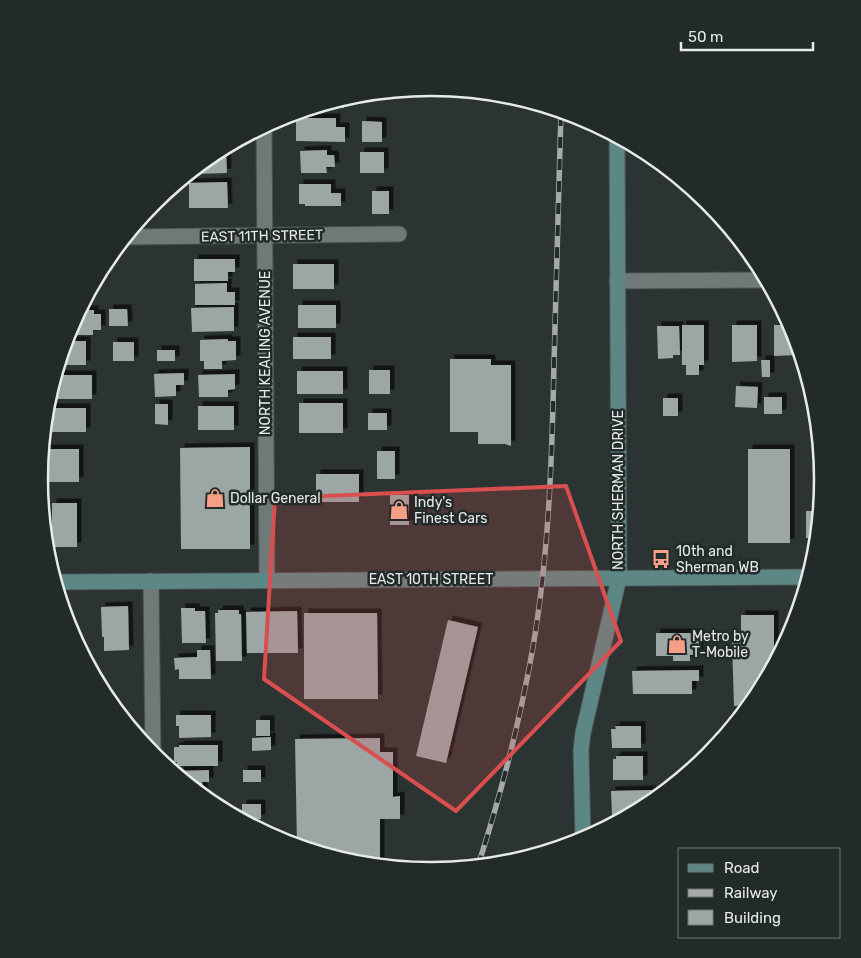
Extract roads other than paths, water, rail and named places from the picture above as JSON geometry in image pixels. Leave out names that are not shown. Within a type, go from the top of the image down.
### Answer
[{"type":"main road","name":"NORTH SHERMAN DRIVE","points":[[583,830],[581,750],[583,733],[619,578],[617,144]]},
{"type":"main road","name":"EAST 10TH STREET","points":[[62,582],[800,577]]},
{"type":"street","name":"NORTH KEALING AVENUE","points":[[264,134],[267,580]]},
{"type":"street","name":"EAST 11TH STREET","points":[[134,237],[399,234]]},
{"type":"street","points":[[617,281],[758,280]]},
{"type":"street","points":[[151,581],[153,742]]},
{"type":"railway","points":[[480,859],[516,730],[533,647],[543,576],[552,435],[561,119]]},
{"type":"place","name":"Dollar General","points":[[215,498]]},
{"type":"place","name":"Indy's Finest Cars","points":[[399,510]]},
{"type":"place","name":"10th and Sherman WB","points":[[661,559]]},
{"type":"place","name":"Metro by T-Mobile","points":[[677,644]]}]
